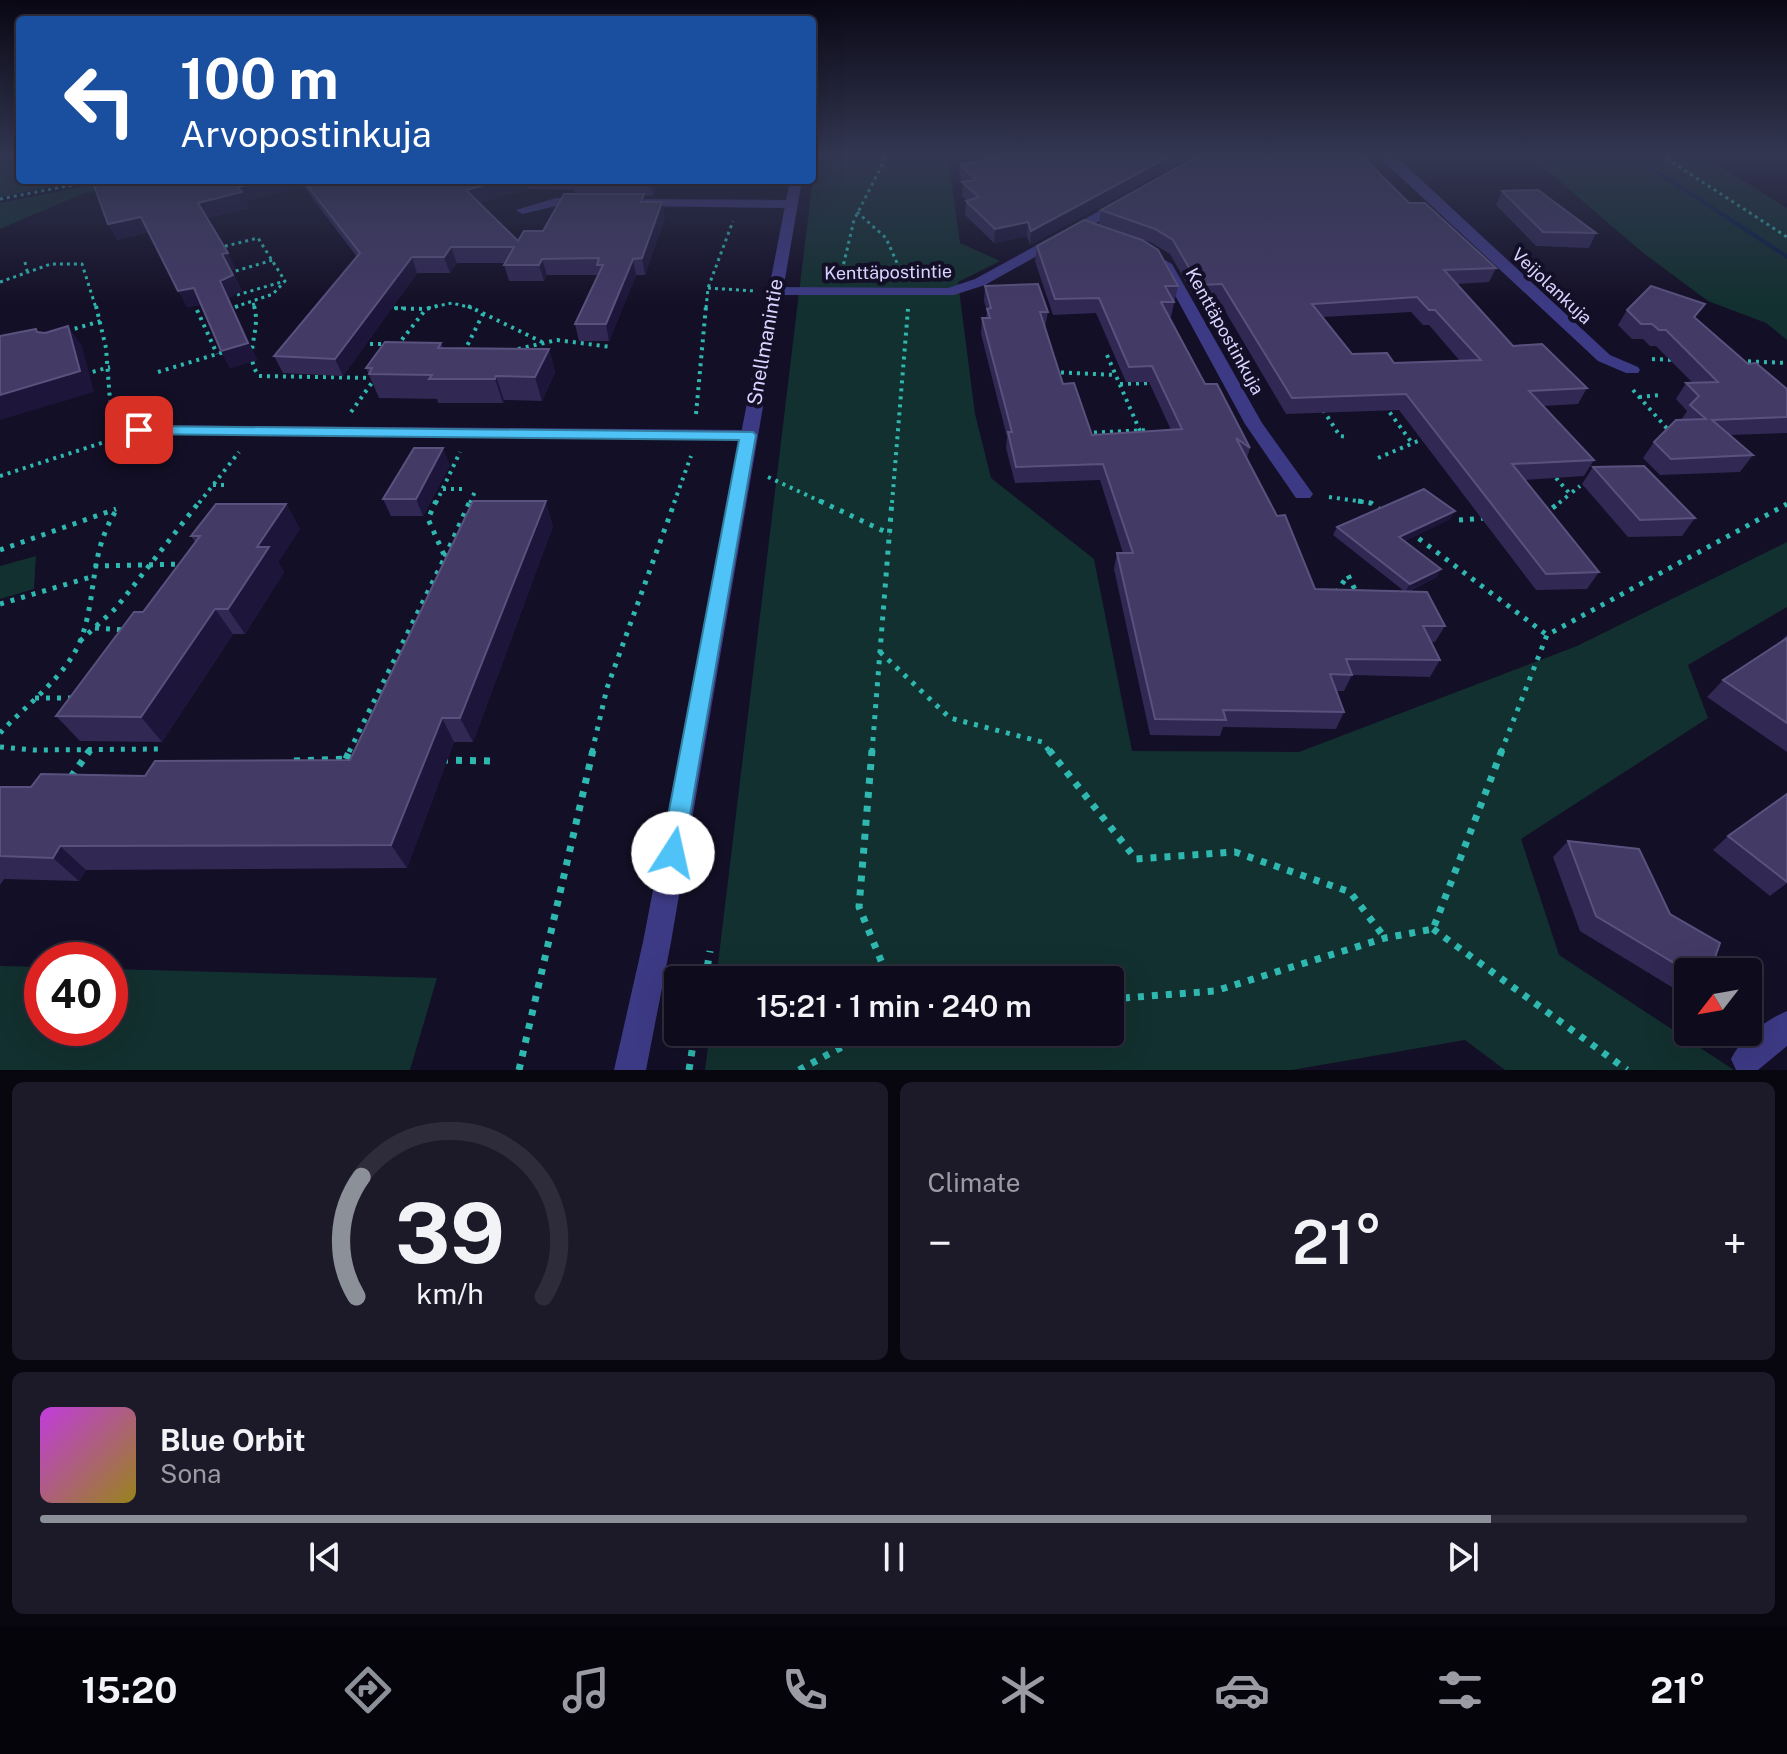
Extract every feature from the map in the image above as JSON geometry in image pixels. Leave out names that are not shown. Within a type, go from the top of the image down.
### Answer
[{"type":"street","points":[[522,210],[544,205]]},
{"type":"street","name":"Snellmanintie","points":[[630,1070],[657,942],[791,205]]},
{"type":"street","name":"Kenttäpostintie","points":[[774,291],[949,292],[980,282],[1118,205]]},
{"type":"street","name":"Veijolankuja","points":[[1441,205],[1604,358],[1632,370]]},
{"type":"street","points":[[1082,226],[1108,235]]},
{"type":"street","name":"Kenttäpostinkuja","points":[[1156,254],[1163,260],[1199,322],[1254,424],[1303,494]]},
{"type":"street","points":[[139,430],[748,435]]},
{"type":"street","points":[[1747,1059],[1787,1026]]},
{"type":"path","points":[[519,1070],[607,688],[691,456],[708,288],[739,205]]},
{"type":"path","points":[[838,292],[861,205]]},
{"type":"path","points":[[1738,205],[1787,237]]},
{"type":"path","points":[[857,212],[886,238],[910,292],[859,907],[883,966]]},
{"type":"path","points":[[215,249],[258,238],[285,281]]},
{"type":"path","points":[[228,273],[273,260]]},
{"type":"path","points":[[0,282],[27,271],[69,261],[82,264],[101,321],[111,367],[110,401]]},
{"type":"path","points":[[25,262],[27,271]]},
{"type":"path","points":[[237,295],[285,281]]},
{"type":"path","points":[[227,310],[273,294],[285,281]]},
{"type":"path","points":[[708,288],[774,291]]},
{"type":"path","points":[[253,303],[258,326],[250,344],[253,370],[259,376],[376,377],[337,432]]},
{"type":"path","points":[[384,308],[426,309],[452,303],[542,342]]},
{"type":"path","points":[[391,354],[426,309]]},
{"type":"path","points":[[197,310],[217,354]]},
{"type":"path","points":[[200,318],[214,314]]},
{"type":"path","points":[[459,361],[483,314]]},
{"type":"path","points":[[59,333],[101,321]]},
{"type":"path","points":[[508,349],[557,340],[611,347]]},
{"type":"path","points":[[356,344],[412,345]]},
{"type":"path","points":[[528,359],[534,346]]},
{"type":"path","points":[[158,372],[239,347]]},
{"type":"path","points":[[452,349],[479,350]]},
{"type":"path","points":[[1107,355],[1140,431]]},
{"type":"path","points":[[1604,358],[1680,360]]},
{"type":"path","points":[[1726,361],[1787,363]]},
{"type":"path","points":[[83,375],[111,367]]},
{"type":"path","points":[[1632,370],[1631,389],[1674,436]]},
{"type":"path","points":[[1042,371],[1116,375]]},
{"type":"path","points":[[1120,384],[1161,382]]},
{"type":"path","points":[[1376,394],[1412,443]]},
{"type":"path","points":[[1639,397],[1662,395]]},
{"type":"path","points":[[1316,400],[1340,436],[1348,437]]},
{"type":"path","points":[[0,476],[139,430]]},
{"type":"path","points":[[1076,431],[1149,430]]},
{"type":"path","points":[[0,733],[65,664],[80,641],[116,608],[255,431]]},
{"type":"path","points":[[1124,431],[1128,443]]},
{"type":"path","points":[[445,557],[428,519],[468,433]]},
{"type":"path","points":[[1082,440],[1086,433]]},
{"type":"path","points":[[1378,458],[1428,437]]},
{"type":"path","points":[[742,465],[890,534]]},
{"type":"path","points":[[1556,478],[1570,494]]},
{"type":"path","points":[[213,485],[228,485]]},
{"type":"path","points":[[1530,516],[1545,515],[1580,486]]},
{"type":"path","points":[[443,489],[464,489]]},
{"type":"path","points":[[346,759],[476,489]]},
{"type":"path","points":[[1303,494],[1371,503],[1384,513]]},
{"type":"path","points":[[1433,929],[1547,635],[1787,504]]},
{"type":"path","points":[[0,550],[117,509],[102,530],[80,641]]},
{"type":"path","points":[[1459,520],[1488,518]]},
{"type":"path","points":[[1409,531],[1547,635]]},
{"type":"path","points":[[445,557],[456,557]]},
{"type":"path","points":[[94,566],[199,564]]},
{"type":"path","points":[[1331,600],[1348,575],[1359,597]]},
{"type":"path","points":[[0,604],[91,577]]},
{"type":"path","points":[[414,619],[427,619]]},
{"type":"path","points":[[94,628],[137,630]]},
{"type":"path","points":[[880,652],[950,718],[1042,742],[1136,859],[1235,852],[1350,892],[1385,938]]},
{"type":"path","points":[[379,692],[393,692]]},
{"type":"path","points":[[33,698],[90,698]]},
{"type":"path","points":[[0,747],[161,749]]},
{"type":"path","points":[[65,787],[90,750]]},
{"type":"path","points":[[289,761],[362,759]]},
{"type":"path","points":[[434,760],[491,761]]},
{"type":"path","points":[[1124,998],[1215,991],[1385,938],[1433,929],[1627,1070]]},
{"type":"path","points":[[707,966],[710,951]]},
{"type":"path","points":[[689,1070],[693,1046]]},
{"type":"path","points":[[799,1070],[844,1046]]},
{"type":"green space","points":[[0,205],[56,205],[0,229]]},
{"type":"green space","points":[[810,205],[955,205],[960,243],[1000,261],[958,282],[975,414],[991,478],[1094,559],[1132,751],[1299,752],[1577,646],[1787,542],[1787,607],[1688,665],[1708,718],[1521,839],[1559,955],[1674,1031],[1674,1046],[1697,1046],[1734,1070],[1505,1070],[1465,1040],[1292,1070],[705,1070],[708,1046],[1124,1046],[1124,966],[718,966]]},
{"type":"green space","points":[[1587,205],[1782,205],[1787,208],[1787,340],[1766,323],[1708,301],[1642,252]]},
{"type":"green space","points":[[36,556],[34,589],[0,599],[0,566]]},
{"type":"green space","points":[[0,966],[24,967],[24,1046],[128,1046],[128,969],[437,978],[410,1070],[0,1070]]},
{"type":"building","points":[[101,205],[199,205],[228,253],[222,254],[233,275],[220,281],[248,343],[221,351],[194,288],[178,291],[141,217],[108,224]]},
{"type":"building","points":[[322,205],[481,205],[518,241],[524,231],[543,231],[558,205],[661,205],[642,258],[633,259],[606,324],[575,324],[603,265],[597,265],[599,258],[542,259],[539,265],[504,265],[514,247],[451,247],[444,257],[412,257],[335,359],[274,356],[360,253]]},
{"type":"building","points":[[970,205],[1079,205],[1031,231],[1028,222],[995,229]]},
{"type":"building","points":[[1110,205],[1427,205],[1496,268],[1444,270],[1513,346],[1542,344],[1587,388],[1529,391],[1594,460],[1512,464],[1599,572],[1546,574],[1406,394],[1292,398],[1222,284],[1199,285],[1173,240],[1155,229],[1101,210]],"holes":[[[1417,297],[1429,310],[1435,310],[1481,360],[1394,363],[1387,353],[1352,354],[1312,304]]]},
{"type":"building","points":[[1516,205],[1558,205],[1596,233],[1543,232]]},
{"type":"building","points":[[1084,220],[1142,240],[1158,250],[1178,286],[1165,286],[1174,302],[1161,302],[1205,384],[1217,384],[1250,448],[1236,438],[1277,516],[1285,515],[1315,589],[1427,592],[1445,626],[1423,626],[1440,660],[1346,659],[1352,675],[1330,674],[1344,712],[1223,710],[1226,720],[1155,719],[1117,553],[1133,553],[1103,464],[1016,467],[1008,432],[1012,432],[982,318],[990,318],[987,309],[991,308],[985,286],[1038,284],[1048,312],[1040,312],[1063,384],[1074,383],[1092,435],[1182,429],[1152,366],[1129,367],[1099,298],[1055,299],[1037,246]]},
{"type":"building","points":[[1651,286],[1705,304],[1694,317],[1748,364],[1756,363],[1787,389],[1787,417],[1712,420],[1753,455],[1671,459],[1654,442],[1676,420],[1706,419],[1690,405],[1699,396],[1686,383],[1718,382],[1666,330],[1659,330],[1652,324],[1641,324],[1627,310]]},
{"type":"building","points":[[68,326],[80,371],[0,395],[0,336],[36,329],[45,333]]},
{"type":"building","points":[[385,342],[441,343],[438,348],[549,349],[535,377],[429,379],[432,375],[369,374],[372,368],[366,368]]},
{"type":"building","points":[[414,448],[443,448],[416,499],[383,499]]},
{"type":"building","points":[[1644,466],[1695,518],[1640,520],[1593,467]]},
{"type":"building","points":[[1424,489],[1455,511],[1399,537],[1441,569],[1410,584],[1337,527]]},
{"type":"building","points":[[473,501],[546,501],[460,718],[442,718],[391,845],[60,846],[53,858],[0,856],[0,787],[31,787],[41,774],[145,776],[155,761],[350,760]]},
{"type":"building","points":[[216,504],[286,504],[257,547],[269,547],[228,609],[215,609],[141,717],[56,716],[134,612],[143,612],[200,536],[191,536]]},
{"type":"building","points":[[1787,638],[1787,723],[1723,680]]},
{"type":"building","points":[[1787,794],[1787,882],[1728,836]]},
{"type":"building","points":[[1568,841],[1639,849],[1670,914],[1720,943],[1715,958],[1674,958],[1674,963],[1596,916]]},
{"type":"waterway","points":[[1707,205],[1787,257]]},
{"type":"route","points":[[139,430],[748,435],[673,853]]}]
